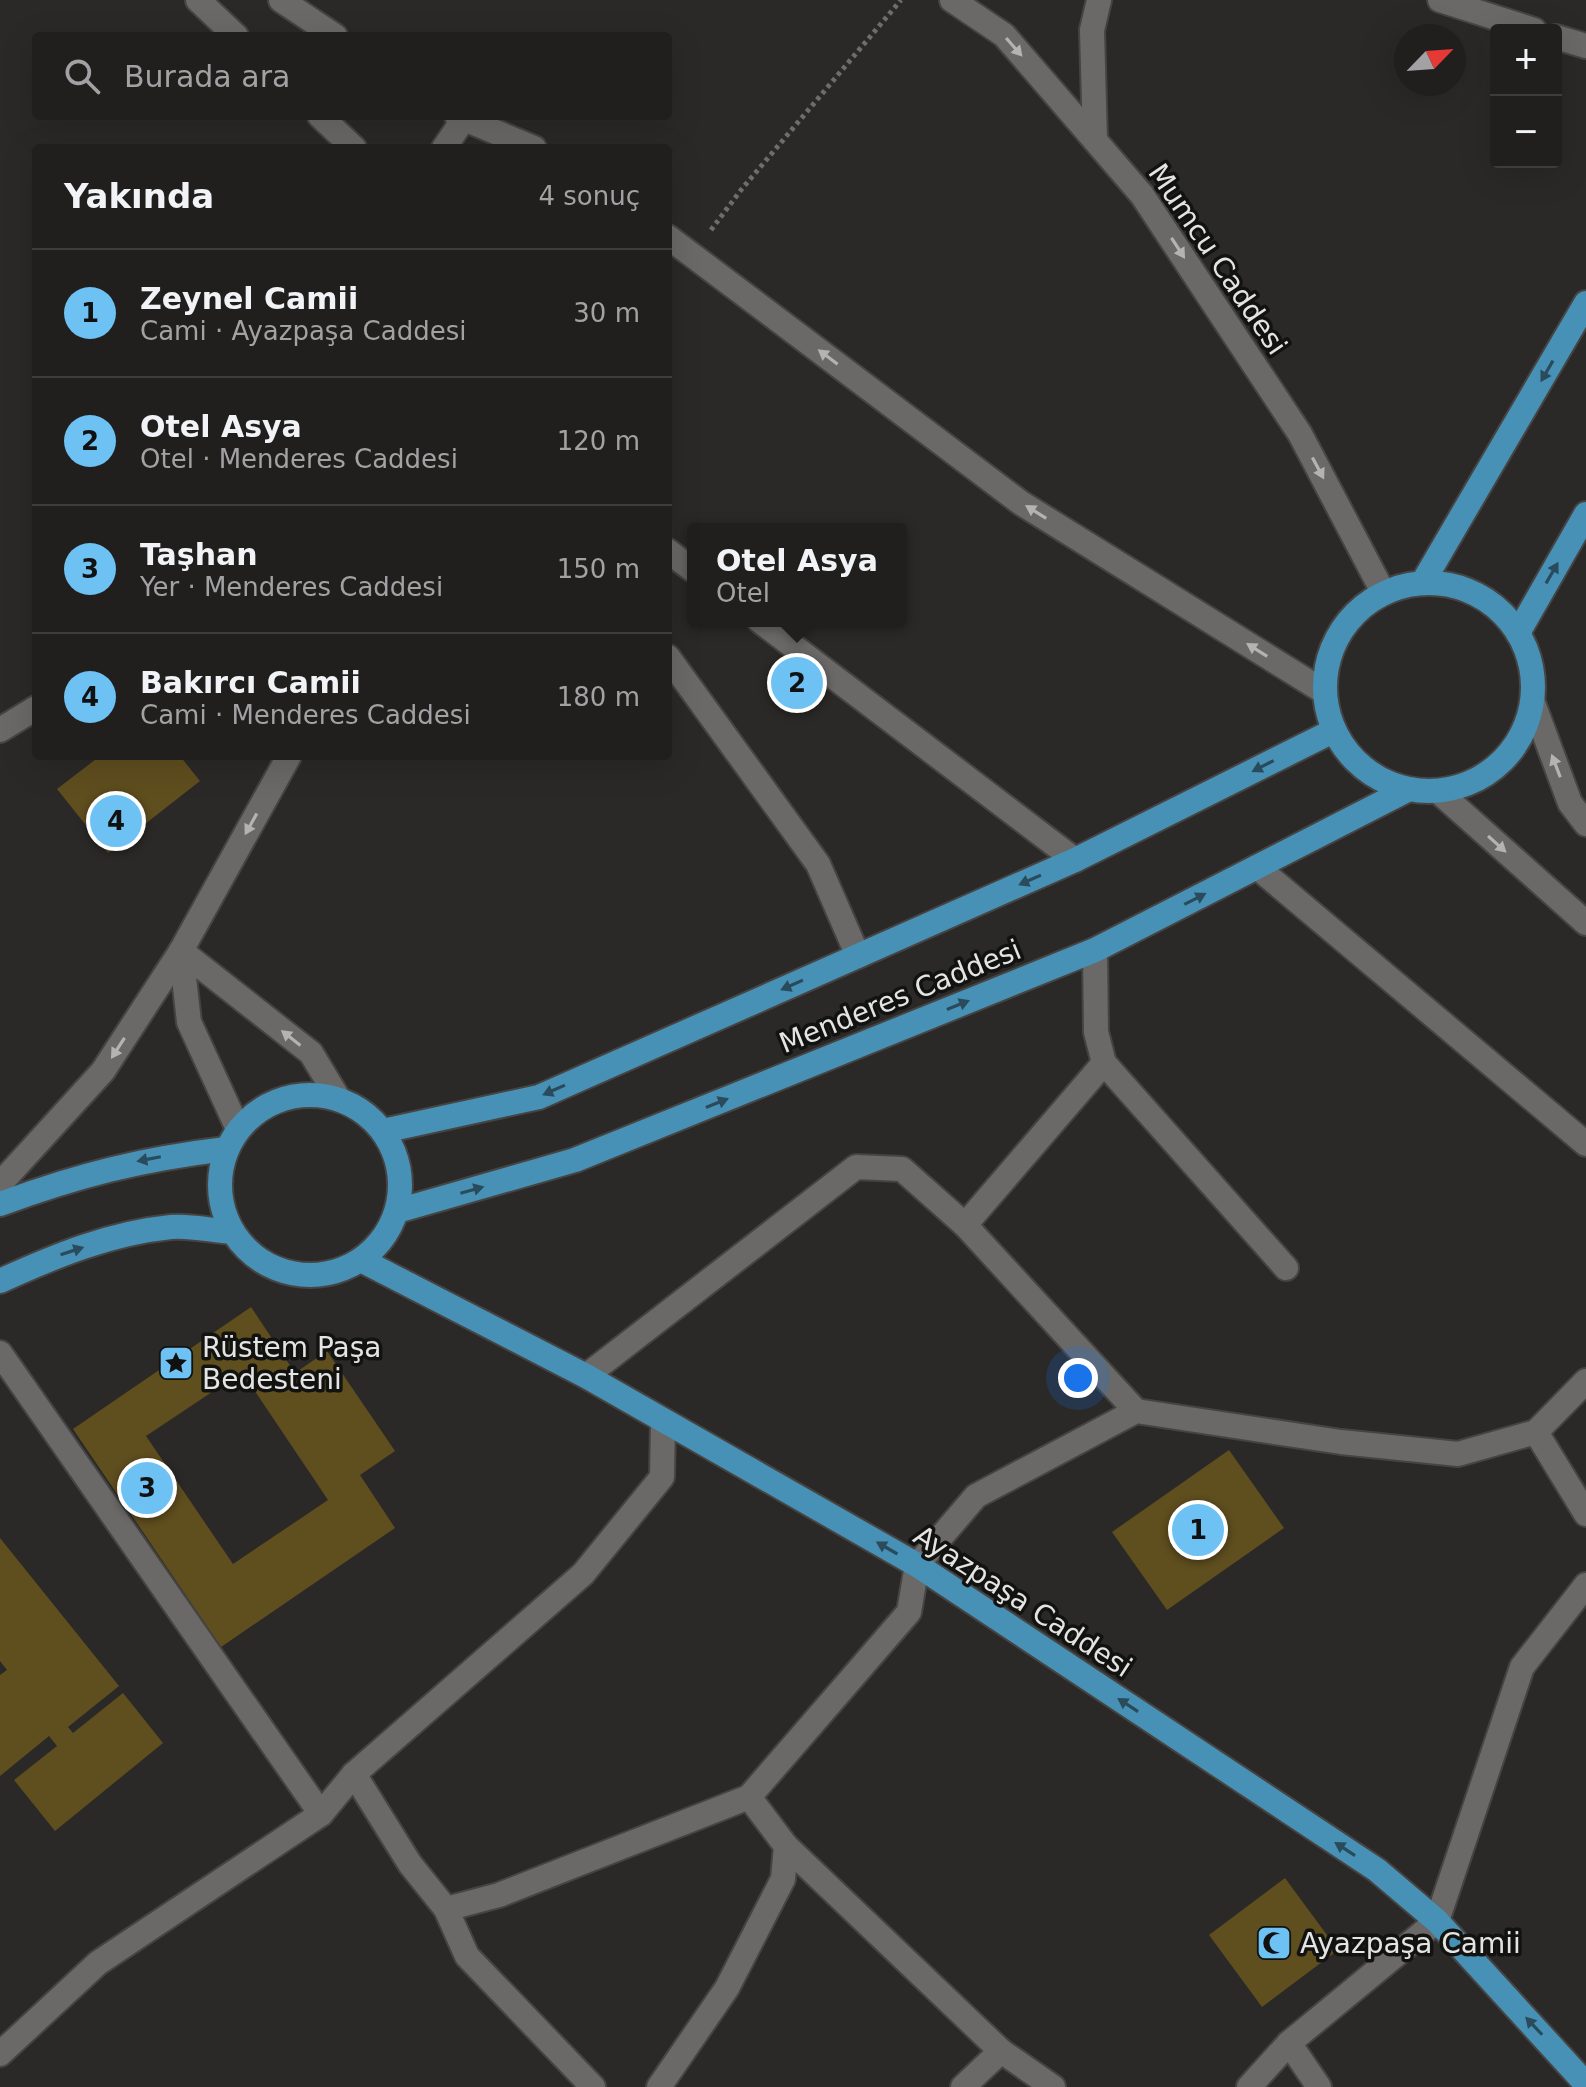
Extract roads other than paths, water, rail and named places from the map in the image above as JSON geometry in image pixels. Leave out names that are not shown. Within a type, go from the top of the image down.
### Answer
[{"type":"main road","points":[[1423,582],[1586,303]]},
{"type":"main road","points":[[1518,633],[1586,514]]},
{"type":"main road","points":[[1423,582],[1462,588],[1494,605],[1518,633],[1532,666],[1533,703],[1522,736],[1501,764],[1473,783],[1439,792],[1407,790],[1376,779],[1351,758],[1333,731],[1323,691],[1330,651],[1350,616],[1383,592],[1423,582]]},
{"type":"main road","name":"Menderes Caddesi","points":[[383,1131],[539,1097],[1075,860],[1333,731]]},
{"type":"main road","name":"Menderes Caddesi","points":[[397,1211],[575,1160],[1095,950],[1407,790]]},
{"type":"main road","points":[[311,1094],[338,1098],[363,1111],[383,1131],[396,1156],[401,1184],[397,1211],[384,1239],[361,1260],[333,1274],[303,1276],[275,1269],[263,1262],[251,1254],[232,1232],[221,1205],[219,1177],[232,1139],[258,1110],[283,1098],[311,1094]]},
{"type":"main road","points":[[0,1204],[65,1180],[232,1139]]},
{"type":"main road","points":[[0,1281],[54,1257],[115,1237],[173,1227],[232,1232]]},
{"type":"main road","name":"Ayazpaşa Caddesi","points":[[361,1260],[586,1376],[917,1565],[1377,1870],[1437,1921],[1586,2084]]},
{"type":"street","points":[[198,0],[232,32]]},
{"type":"street","points":[[281,0],[329,32]]},
{"type":"street","name":"Mumcu Caddesi","points":[[952,0],[1004,35],[1142,195],[1300,434],[1383,592]]},
{"type":"street","points":[[1095,140],[1092,30],[1099,0]]},
{"type":"street","points":[[1440,0],[1515,24]]},
{"type":"street","points":[[1562,39],[1586,46]]},
{"type":"street","points":[[324,120],[350,144]]},
{"type":"street","points":[[446,144],[459,120]]},
{"type":"street","points":[[465,120],[524,144]]},
{"type":"street","points":[[672,240],[1021,503],[1323,691]]},
{"type":"street","points":[[768,627],[1075,860]]},
{"type":"street","points":[[672,663],[818,864],[858,956]]},
{"type":"street","points":[[1533,703],[1570,803],[1586,824]]},
{"type":"street","points":[[0,730],[32,710]]},
{"type":"street","points":[[0,1184],[103,1071],[181,951],[287,760]]},
{"type":"street","points":[[1439,792],[1586,923]]},
{"type":"street","points":[[1257,867],[1586,1144]]},
{"type":"street","points":[[1095,950],[1096,1032],[1104,1063],[1286,1268]]},
{"type":"street","points":[[181,951],[311,1053],[338,1098]]},
{"type":"street","points":[[181,951],[189,1022],[232,1139]]},
{"type":"street","points":[[965,1225],[1104,1063]]},
{"type":"street","points":[[586,1376],[856,1167],[902,1169],[965,1225],[1136,1411]]},
{"type":"street","points":[[0,1353],[321,1814]]},
{"type":"street","points":[[446,1909],[499,1895],[749,1797],[909,1612],[917,1565],[976,1496],[1136,1411],[1341,1442],[1458,1454],[1536,1432],[1586,1381]]},
{"type":"street","points":[[0,2054],[98,1963],[321,1814],[354,1774],[583,1574],[662,1477],[663,1421]]},
{"type":"street","points":[[1536,1432],[1586,1514]]},
{"type":"street","points":[[1249,2087],[1289,2043],[1437,1921],[1522,1667],[1586,1585]]},
{"type":"street","points":[[354,1774],[410,1864],[446,1909],[467,1956],[593,2087]]},
{"type":"street","points":[[749,1797],[786,1846],[1001,2051],[1053,2087]]},
{"type":"street","points":[[659,2087],[734,1974],[783,1879],[786,1846]]},
{"type":"street","points":[[1289,2043],[1319,2087]]},
{"type":"street","points":[[963,2087],[1001,2051]]},
{"type":"place","name":"Otel Asya","points":[[797,683]]},
{"type":"place","name":"Bakırcı Camii","points":[[116,821]]},
{"type":"place","name":"Rüstem Paşa Bedesteni","points":[[176,1363]]},
{"type":"place","name":"Taşhan","points":[[147,1488]]},
{"type":"place","name":"Zeynel Camii","points":[[1198,1530]]},
{"type":"place","name":"Ayazpaşa Camii","points":[[1274,1943]]}]
